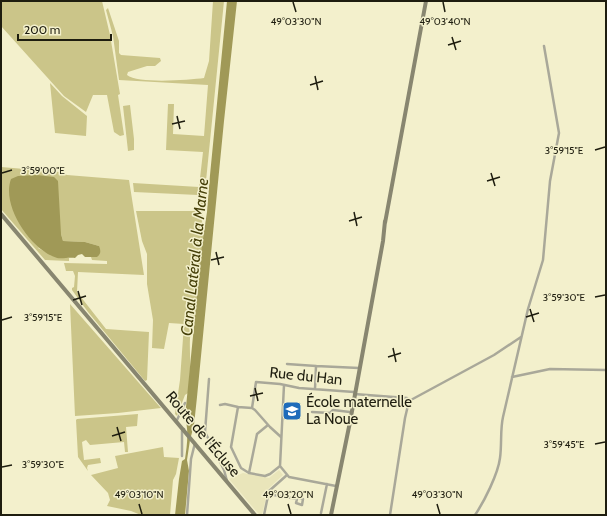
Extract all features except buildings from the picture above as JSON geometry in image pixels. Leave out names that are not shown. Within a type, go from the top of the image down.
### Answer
[{"type":"main road","points":[[331,515],[383,241],[385,221],[426,1]]},
{"type":"main road","name":"Route de l'Écluse","points":[[1,214],[147,388],[177,420],[255,515]]},
{"type":"street","points":[[475,515],[484,501],[499,462],[501,428],[512,377],[521,337],[543,260],[550,181],[560,133],[544,46]]},
{"type":"street","points":[[390,515],[408,399],[488,358],[521,337]]},
{"type":"street","points":[[287,364],[359,368]]},
{"type":"street","points":[[315,389],[316,366]]},
{"type":"street","points":[[512,377],[550,369],[606,370]]},
{"type":"street","points":[[209,379],[205,432],[224,470],[227,481]]},
{"type":"street","name":"Rue du Han","points":[[252,408],[256,382],[408,399]]},
{"type":"street","points":[[284,385],[280,466],[290,477],[336,486]]},
{"type":"street","points":[[177,420],[185,403]]},
{"type":"street","points":[[220,405],[225,404],[252,408],[258,412],[268,425],[281,437]]},
{"type":"street","points":[[238,407],[231,447],[241,468],[249,473],[267,476],[280,466]]},
{"type":"street","points":[[312,412],[330,413],[333,410],[350,412]]},
{"type":"street","points":[[249,473],[257,434],[268,425]]},
{"type":"street","points":[[182,456],[182,431],[184,429]]},
{"type":"street","points":[[187,515],[191,459],[195,443]]},
{"type":"street","points":[[264,514],[270,489],[287,475]]},
{"type":"street","points":[[321,513],[327,484]]},
{"type":"street","points":[[268,494],[297,499]]},
{"type":"shaded area","points":[[1,1],[102,1],[110,35],[120,94],[118,95],[124,135],[120,136],[114,132],[107,95],[93,95],[86,112],[64,96],[1,26]]},
{"type":"shaded area","points":[[213,1],[224,1],[202,221],[204,233],[200,266],[198,266],[195,321],[190,337],[190,371],[188,393],[185,395],[177,416],[175,414],[180,380],[184,324],[169,323],[164,349],[152,348],[153,320],[147,284],[147,254],[142,241],[136,211],[198,211],[198,195],[134,192],[133,183],[199,187],[203,152],[166,150],[168,104],[174,104],[173,134],[204,136],[208,85],[119,80],[113,36],[106,10],[108,8],[119,41],[119,53],[121,55],[160,58],[161,61],[155,66],[147,66],[128,72],[127,75],[142,80],[187,80],[204,78],[209,61]]},
{"type":"shaded area","points":[[227,1],[237,1],[197,397],[194,425],[187,460],[189,471],[185,515],[175,515],[182,461],[185,459],[187,444],[185,417],[202,245],[207,212]]},
{"type":"shaded area","points":[[50,83],[62,96],[87,116],[86,136],[55,133]]},
{"type":"shaded area","points":[[130,105],[134,150],[128,151],[123,106]]},
{"type":"shaded area","points":[[1,167],[60,172],[67,175],[129,180],[144,275],[78,272],[77,292],[106,329],[149,332],[147,380],[145,381],[88,312],[72,290],[74,287],[75,276],[73,271],[66,271],[64,263],[107,264],[107,261],[92,260],[91,257],[97,257],[99,246],[85,242],[63,241],[61,234],[38,248],[58,258],[69,258],[69,261],[45,260],[1,209]]},
{"type":"shaded area","points":[[37,175],[54,177],[58,181],[61,234],[63,241],[85,242],[99,246],[100,252],[97,257],[85,257],[82,254],[75,258],[57,258],[37,246],[28,237],[14,214],[10,202],[9,190],[11,179],[18,176]]},
{"type":"shaded area","points":[[70,304],[161,408],[75,416]]},
{"type":"shaded area","points":[[138,414],[137,426],[126,427],[128,452],[125,452],[124,442],[90,445],[86,440],[82,442],[84,460],[100,458],[101,463],[88,465],[88,471],[78,457],[76,420]]},
{"type":"shaded area","points":[[163,447],[164,457],[179,458],[176,474],[173,480],[170,515],[141,515],[131,511],[107,506],[110,500],[108,493],[91,475],[118,468],[115,456]]},
{"type":"shaded area","points":[[279,470],[283,475],[268,489],[262,515],[256,511],[229,479],[243,473],[269,478]]},
{"type":"place","name":"École maternelle La Noue","points":[[292,411]]},
{"type":"water label","name":"Canal Latéral à la Marne","points":[[194,257]]}]
